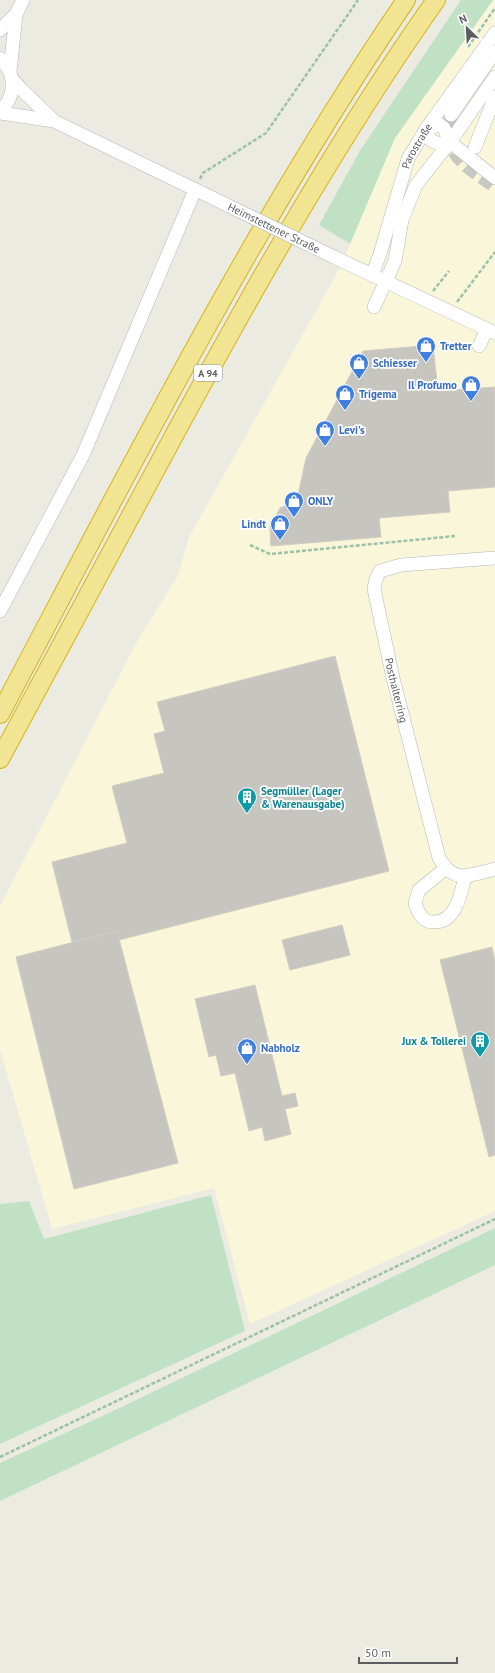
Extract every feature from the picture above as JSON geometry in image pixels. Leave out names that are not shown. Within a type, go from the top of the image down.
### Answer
[{"type":"highway","name":"A 94","points":[[0,714],[100,525],[271,212],[406,0]]},
{"type":"highway","name":"A 94","points":[[0,759],[230,333],[288,231],[343,139],[403,46],[436,0]]},
{"type":"street","points":[[0,30],[16,14],[23,0]]},
{"type":"street","points":[[11,75],[16,14]]},
{"type":"street","name":"Parostraße","points":[[372,275],[380,254],[408,159],[426,129],[495,33]]},
{"type":"street","points":[[452,115],[495,52]]},
{"type":"street","name":"Heimstettener Straße","points":[[0,58],[22,90],[54,121]]},
{"type":"street","name":"Heimstettener Straße","points":[[11,75],[13,88],[10,98],[0,112],[54,121],[334,257],[491,331]]},
{"type":"street","name":"Parostraße","points":[[374,307],[387,282],[395,261],[402,220],[407,203],[416,185],[454,146],[495,77]]},
{"type":"street","points":[[475,147],[495,97]]},
{"type":"street","points":[[426,129],[428,137],[432,142],[454,146],[495,178]]},
{"type":"street","points":[[0,611],[83,455],[195,190]]},
{"type":"street","points":[[479,346],[491,331]]},
{"type":"street","name":"Posthalterring","points":[[446,869],[439,858],[395,686],[374,589],[376,579],[380,571],[401,565],[417,570],[495,558]]},
{"type":"street","points":[[465,876],[458,901],[449,917],[440,922],[430,922],[421,916],[415,903],[419,890],[446,869],[452,874],[465,876],[495,869]]},
{"type":"path","points":[[195,190],[202,173],[266,133],[358,0]]},
{"type":"path","points":[[457,303],[495,252]]},
{"type":"path","points":[[432,291],[449,271]]},
{"type":"path","points":[[250,545],[270,554],[455,536]]},
{"type":"path","points":[[0,1457],[495,1220]]},
{"type":"shaded area","points":[[493,0],[495,0],[495,1211],[250,1324],[214,1188],[52,1229],[0,1049],[0,906],[140,636],[178,576],[189,537],[340,268],[395,138]]},
{"type":"green space","points":[[461,0],[493,0],[395,138],[350,244],[319,225],[361,149]]},
{"type":"green space","points":[[211,1195],[245,1331],[0,1444],[0,1204],[29,1201],[44,1239]]},
{"type":"green space","points":[[495,1228],[495,1265],[0,1501],[0,1463],[113,1411]]},
{"type":"building","points":[[433,345],[438,391],[495,387],[495,487],[448,491],[450,512],[379,518],[381,537],[271,546],[270,527],[280,508],[297,500],[306,458],[363,351]]},
{"type":"building","name":"Segmüller (Lager & Warenausgabe)","points":[[335,656],[389,871],[119,940],[117,931],[72,942],[52,862],[127,843],[112,786],[164,773],[154,734],[165,731],[157,702]]},
{"type":"building","points":[[342,925],[350,955],[290,970],[282,940]]},
{"type":"building","points":[[117,931],[178,1163],[74,1189],[16,957]]},
{"type":"building","name":"Jux & Tollerei","points":[[492,947],[495,961],[495,1155],[489,1157],[440,960]]},
{"type":"building","name":"Nabholz","points":[[255,985],[282,1096],[295,1093],[298,1106],[285,1109],[291,1134],[265,1141],[262,1127],[249,1131],[235,1073],[221,1076],[216,1055],[209,1057],[195,999]]},
{"type":"tunnel","points":[[451,115],[449,140],[453,150],[466,166],[495,187]]},
{"type":"place","name":"Tretter","points":[[426,363]]},
{"type":"place","name":"Schiesser","points":[[359,380]]},
{"type":"place","name":"Il Profumo","points":[[471,402]]},
{"type":"place","name":"Trigema","points":[[345,411]]},
{"type":"place","name":"Levi's","points":[[325,447]]},
{"type":"place","name":"ONLY","points":[[294,518]]},
{"type":"place","name":"Lindt","points":[[280,541]]},
{"type":"place","name":"Segmüller (Lager & Warenausgabe)","points":[[247,814]]},
{"type":"place","name":"Jux & Tollerei","points":[[480,1058]]},
{"type":"place","name":"Nabholz","points":[[247,1065]]}]
